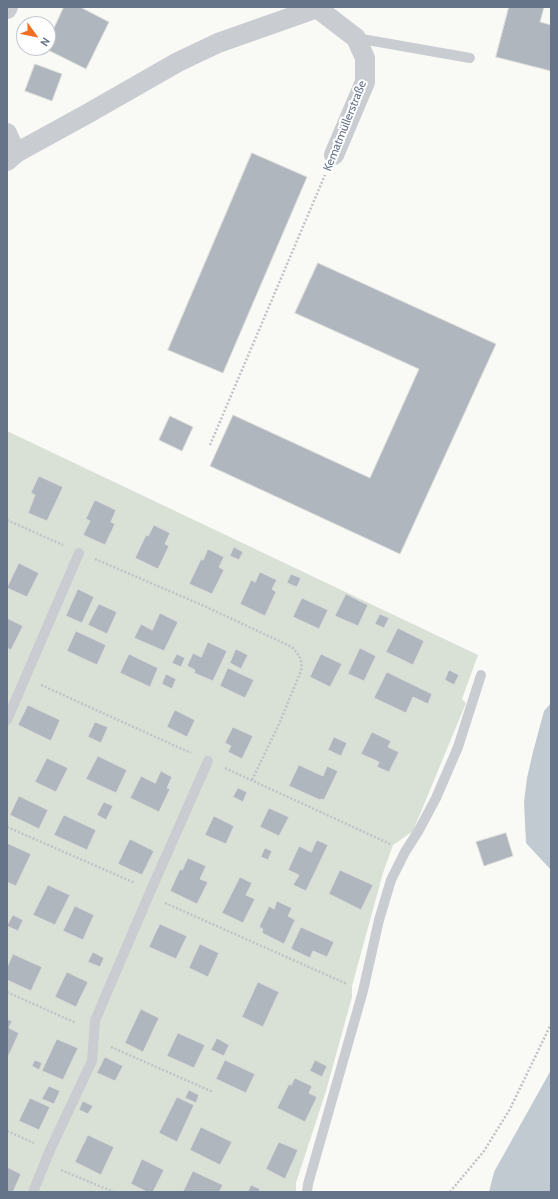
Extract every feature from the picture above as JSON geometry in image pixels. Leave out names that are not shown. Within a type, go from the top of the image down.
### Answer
[{"type":"street","name":"Kematmüllerstraße","points":[[11,157],[178,62],[218,43],[318,8],[356,38],[365,58],[365,82],[334,155]]},
{"type":"street","points":[[7,133],[11,157]]},
{"type":"lane","points":[[356,38],[470,58]]},
{"type":"lane","points":[[7,720],[79,552]]},
{"type":"lane","points":[[307,1192],[363,991],[379,920],[391,880],[405,852],[419,830],[458,747],[481,675]]},
{"type":"lane","points":[[33,1192],[50,1150],[92,1061],[95,1021],[149,893],[208,761]]},
{"type":"path","name":"Kematmüllerstraße","points":[[210,445],[334,155]]},
{"type":"path","points":[[7,520],[202,605],[292,647],[300,655],[302,663],[301,671],[279,724],[252,780]]},
{"type":"path","points":[[7,827],[363,991]]},
{"type":"path","points":[[7,992],[72,1021],[93,1038],[113,1048],[213,1092]]},
{"type":"path","points":[[450,1192],[484,1152],[510,1109],[551,1024]]},
{"type":"path","points":[[7,1130],[50,1150]]},
{"type":"path","points":[[46,1163],[114,1192]]},
{"type":"shaded area","points":[[7,431],[478,655],[462,699],[466,703],[413,831],[393,845],[383,873],[352,986],[352,997],[326,1091],[296,1183],[296,1192],[7,1192]]},
{"type":"shaded area","points":[[551,703],[551,870],[526,843],[524,802],[527,778],[544,711]]},
{"type":"shaded area","points":[[551,1070],[551,1192],[489,1192],[494,1172]]},
{"type":"building","points":[[64,7],[80,7],[109,22],[86,69],[56,54],[56,24]]},
{"type":"building","points":[[509,7],[544,7],[540,22],[551,25],[551,71],[496,57]]},
{"type":"building","points":[[35,64],[62,74],[52,101],[25,91]]},
{"type":"building","points":[[252,153],[307,177],[223,373],[168,350]]},
{"type":"building","points":[[318,263],[496,344],[400,554],[210,466],[233,415],[370,478],[419,369],[295,313]]},
{"type":"building","points":[[170,416],[193,427],[182,451],[159,440]]},
{"type":"building","points":[[39,476],[63,487],[47,521],[28,513],[35,495],[31,493]]},
{"type":"building","points":[[95,500],[116,510],[111,522],[115,524],[105,545],[83,535],[90,521],[86,519]]},
{"type":"building","points":[[154,525],[170,533],[165,544],[169,546],[158,569],[135,558],[146,535],[148,536]]},
{"type":"building","points":[[234,547],[243,552],[239,560],[230,556]]},
{"type":"building","points":[[208,549],[224,557],[219,567],[224,570],[212,594],[189,584],[201,559],[203,560]]},
{"type":"building","points":[[19,563],[39,573],[27,597],[7,588]]},
{"type":"building","points":[[260,572],[277,580],[272,589],[276,592],[265,616],[240,604],[251,580],[255,582]]},
{"type":"building","points":[[291,574],[301,578],[297,587],[287,583]]},
{"type":"building","points":[[78,589],[94,597],[82,623],[66,616]]},
{"type":"building","points":[[346,594],[368,605],[358,626],[335,616]]},
{"type":"building","points":[[302,598],[328,610],[319,629],[293,617]]},
{"type":"building","points":[[99,604],[117,612],[107,634],[88,625]]},
{"type":"building","points":[[160,613],[178,622],[164,651],[134,638],[141,624],[152,630]]},
{"type":"building","points":[[380,614],[389,618],[384,628],[375,624]]},
{"type":"building","points":[[7,618],[23,626],[11,650],[7,648]]},
{"type":"building","points":[[398,628],[424,641],[413,665],[386,652]]},
{"type":"building","points":[[76,631],[106,645],[97,665],[67,651]]},
{"type":"building","points":[[208,642],[227,651],[213,681],[194,673],[195,670],[187,666],[193,653],[201,657]]},
{"type":"building","points":[[360,648],[376,656],[364,681],[348,674]]},
{"type":"building","points":[[236,649],[248,655],[241,669],[230,663]]},
{"type":"building","points":[[129,654],[158,668],[150,687],[120,673]]},
{"type":"building","points":[[177,654],[185,658],[181,667],[172,663]]},
{"type":"building","points":[[321,654],[342,664],[330,687],[310,677]]},
{"type":"building","points":[[228,668],[254,680],[245,698],[220,686]]},
{"type":"building","points":[[449,670],[459,675],[454,685],[445,680]]},
{"type":"building","points":[[387,672],[432,694],[428,704],[413,697],[406,713],[374,698]]},
{"type":"building","points":[[166,674],[176,679],[172,689],[162,684]]},
{"type":"building","points":[[28,705],[60,720],[51,741],[18,725]]},
{"type":"building","points":[[175,710],[195,720],[187,737],[167,727]]},
{"type":"building","points":[[95,722],[108,727],[101,743],[88,737]]},
{"type":"building","points":[[233,727],[253,736],[242,759],[228,752],[231,746],[225,743]]},
{"type":"building","points":[[372,732],[391,741],[388,747],[399,752],[389,772],[377,767],[379,762],[361,754]]},
{"type":"building","points":[[334,737],[347,743],[341,756],[328,750]]},
{"type":"building","points":[[98,756],[127,770],[116,793],[86,779]]},
{"type":"building","points":[[47,758],[68,768],[56,792],[35,782]]},
{"type":"building","points":[[299,765],[323,776],[327,766],[338,771],[324,800],[320,800],[289,786]]},
{"type":"building","points":[[161,771],[172,777],[167,788],[170,789],[159,812],[130,798],[141,776],[155,783]]},
{"type":"building","points":[[238,788],[247,792],[243,802],[233,797]]},
{"type":"building","points":[[19,796],[48,810],[39,829],[10,815]]},
{"type":"building","points":[[104,802],[113,806],[106,820],[97,815]]},
{"type":"building","points":[[269,808],[289,817],[279,836],[260,827]]},
{"type":"building","points":[[64,815],[96,830],[87,850],[54,835]]},
{"type":"building","points":[[214,816],[234,826],[226,844],[205,835]]},
{"type":"building","points":[[506,833],[513,856],[484,866],[476,842]]},
{"type":"building","points":[[130,839],[154,851],[142,875],[118,864]]},
{"type":"building","points":[[317,840],[328,845],[306,891],[293,885],[299,875],[288,870],[299,846],[311,852]]},
{"type":"building","points":[[7,843],[31,854],[16,886],[7,882]]},
{"type":"building","points":[[265,848],[272,851],[268,860],[261,857]]},
{"type":"building","points":[[188,858],[206,866],[200,879],[208,882],[197,904],[170,891],[180,869],[182,870]]},
{"type":"building","points":[[340,870],[373,885],[361,910],[329,894]]},
{"type":"building","points":[[240,877],[252,883],[246,895],[255,899],[243,923],[222,913]]},
{"type":"building","points":[[48,885],[70,895],[55,925],[33,915]]},
{"type":"building","points":[[277,901],[292,908],[288,916],[295,920],[284,944],[262,933],[263,929],[259,927],[269,906],[274,909]]},
{"type":"building","points":[[75,906],[94,915],[83,940],[63,931]]},
{"type":"building","points":[[13,915],[23,920],[18,931],[7,926]]},
{"type":"building","points":[[160,924],[187,936],[176,959],[149,947]]},
{"type":"building","points":[[301,927],[334,942],[327,957],[313,951],[310,958],[291,949]]},
{"type":"building","points":[[200,944],[219,953],[208,977],[189,968]]},
{"type":"building","points":[[93,952],[104,958],[100,967],[88,962]]},
{"type":"building","points":[[13,954],[42,967],[31,991],[7,980],[7,968]]},
{"type":"building","points":[[67,972],[88,982],[76,1007],[55,997]]},
{"type":"building","points":[[258,982],[279,992],[263,1027],[242,1017]]},
{"type":"building","points":[[141,1009],[159,1018],[143,1052],[125,1043]]},
{"type":"building","points":[[7,1019],[12,1021],[9,1028],[19,1033],[8,1057]]},
{"type":"building","points":[[178,1033],[205,1045],[194,1068],[167,1056]]},
{"type":"building","points":[[217,1038],[229,1045],[224,1056],[211,1050]]},
{"type":"building","points":[[57,1039],[78,1048],[63,1080],[42,1071]]},
{"type":"building","points":[[105,1057],[123,1066],[115,1081],[97,1073]]},
{"type":"building","points":[[35,1060],[42,1063],[39,1070],[32,1066]]},
{"type":"building","points":[[225,1060],[255,1074],[246,1093],[216,1079]]},
{"type":"building","points":[[315,1060],[327,1066],[322,1077],[310,1071]]},
{"type":"building","points":[[295,1078],[312,1086],[309,1093],[317,1097],[305,1122],[277,1108],[289,1084],[291,1085]]},
{"type":"building","points":[[49,1086],[60,1091],[54,1104],[42,1099]]},
{"type":"building","points":[[189,1090],[199,1095],[196,1103],[185,1098]]},
{"type":"building","points":[[177,1097],[194,1105],[177,1142],[159,1133]]},
{"type":"building","points":[[30,1098],[50,1107],[39,1130],[19,1121]]},
{"type":"building","points":[[83,1101],[93,1106],[88,1114],[79,1110]]},
{"type":"building","points":[[201,1127],[232,1142],[220,1165],[190,1150]]},
{"type":"building","points":[[88,1135],[114,1147],[101,1175],[75,1162]]},
{"type":"building","points":[[279,1142],[298,1150],[285,1179],[266,1169]]},
{"type":"building","points":[[142,1159],[164,1170],[153,1192],[147,1192],[131,1184]]},
{"type":"building","points":[[7,1167],[21,1174],[13,1192],[7,1192]]},
{"type":"building","points":[[193,1171],[223,1185],[219,1192],[183,1192]]},
{"type":"building","points":[[251,1185],[260,1189],[259,1192],[248,1192]]}]
